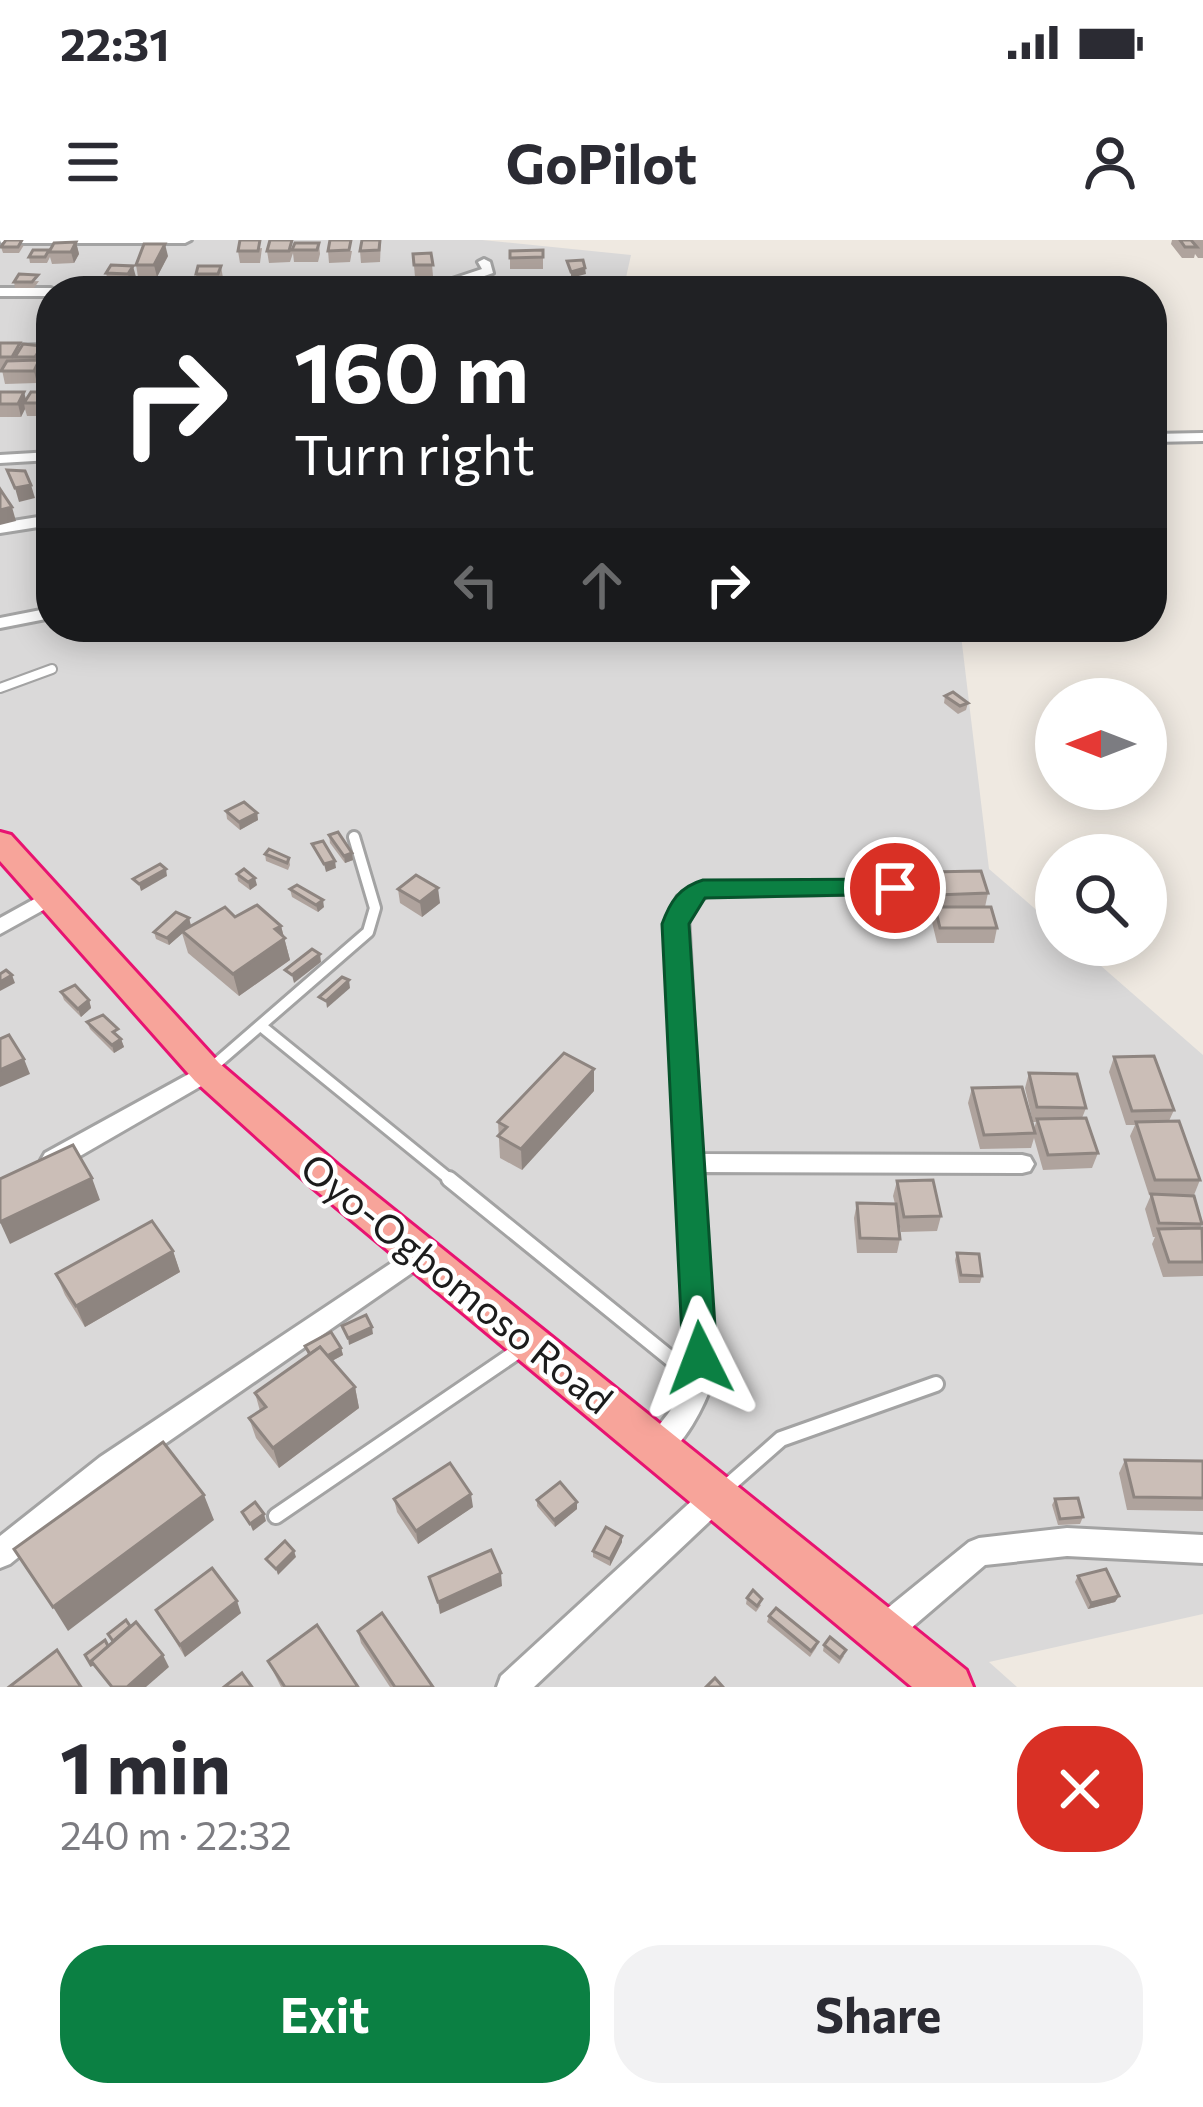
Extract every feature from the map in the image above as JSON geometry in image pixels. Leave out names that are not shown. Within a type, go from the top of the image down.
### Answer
[{"type":"highway","name":"Oyo-Ogbomoso Road","points":[[7,861],[49,898],[207,1072],[325,1176],[949,1687]]},
{"type":"street","points":[[21,240],[185,240]]},
{"type":"street","points":[[474,276],[489,271],[484,262]]},
{"type":"street","points":[[0,292],[36,292]]},
{"type":"street","points":[[0,350],[36,349]]},
{"type":"street","points":[[1167,437],[1203,437]]},
{"type":"street","points":[[0,459],[36,457]]},
{"type":"street","points":[[0,527],[36,522]]},
{"type":"street","points":[[0,623],[36,616]]},
{"type":"street","points":[[660,1446],[695,1396],[699,1382],[676,924],[685,901],[703,889],[895,888]]},
{"type":"street","points":[[0,927],[49,898]]},
{"type":"street","points":[[21,1178],[207,1072]]},
{"type":"street","points":[[689,1163],[1022,1164]]},
{"type":"street","points":[[0,1555],[93,1478],[422,1252]]},
{"type":"street","points":[[512,1687],[719,1494]]},
{"type":"street","points":[[885,1630],[979,1552],[1067,1542],[1203,1550]]},
{"type":"lane","points":[[0,688],[52,669]]},
{"type":"lane","points":[[207,1072],[368,932],[375,908],[354,837]]},
{"type":"lane","points":[[261,1026],[699,1382]]},
{"type":"lane","points":[[276,1516],[529,1343]]},
{"type":"lane","points":[[719,1494],[782,1438],[936,1384]]},
{"type":"shaded area","points":[[0,240],[482,240],[631,255],[626,276],[36,276],[36,642],[962,642],[989,869],[1035,909],[1035,966],[1101,966],[1203,1055],[1203,1614],[989,1662],[1017,1687],[0,1687]]},
{"type":"building","points":[[6,240],[22,240],[18,247],[1,247]]},
{"type":"building","points":[[240,240],[260,240],[258,251],[238,251]]},
{"type":"building","points":[[270,240],[292,240],[289,251],[267,251]]},
{"type":"building","points":[[330,240],[351,240],[349,250],[328,251]]},
{"type":"building","points":[[362,240],[380,240],[379,250],[360,251]]},
{"type":"building","points":[[76,242],[71,252],[49,252],[54,243]]},
{"type":"building","points":[[295,243],[319,243],[317,250],[292,250]]},
{"type":"building","points":[[144,244],[165,244],[154,265],[136,265]]},
{"type":"building","points":[[33,250],[49,250],[45,257],[29,257]]},
{"type":"building","points":[[543,250],[543,257],[510,258],[510,251]]},
{"type":"building","points":[[431,253],[433,265],[414,265],[413,254]]},
{"type":"building","points":[[583,260],[585,268],[571,272],[567,261]]},
{"type":"building","points":[[111,265],[133,266],[128,274],[106,273]]},
{"type":"building","points":[[198,266],[221,266],[218,274],[196,274]]},
{"type":"building","points":[[19,274],[38,275],[32,282],[14,282]]},
{"type":"building","points":[[0,343],[20,343],[12,357],[0,357]]},
{"type":"building","points":[[23,344],[36,345],[35,357],[15,357]]},
{"type":"building","points":[[36,360],[36,367],[34,371],[1,371],[7,361]]},
{"type":"building","points":[[0,392],[24,392],[18,404],[0,404]]},
{"type":"building","points":[[31,392],[36,392],[36,403],[24,403]]},
{"type":"building","points":[[7,470],[25,471],[31,485],[15,488]]},
{"type":"building","points":[[0,489],[12,507],[0,510]]},
{"type":"building","points":[[953,692],[968,703],[960,706],[945,696]]},
{"type":"building","points":[[244,802],[257,813],[239,822],[226,811]]},
{"type":"building","points":[[338,832],[352,853],[344,856],[329,835]]},
{"type":"building","points":[[323,841],[335,861],[324,864],[312,844]]},
{"type":"building","points":[[269,849],[289,858],[287,863],[265,854]]},
{"type":"building","points":[[160,864],[166,869],[139,884],[133,879]]},
{"type":"building","points":[[244,869],[255,878],[248,882],[237,874]]},
{"type":"building","points":[[981,871],[988,893],[936,895],[929,872]]},
{"type":"building","points":[[416,875],[438,888],[420,902],[398,889]]},
{"type":"building","points":[[297,885],[323,900],[316,905],[290,889]]},
{"type":"building","points":[[257,905],[281,926],[275,929],[285,938],[233,974],[182,931],[225,907],[235,917]]},
{"type":"building","points":[[935,907],[991,907],[997,928],[940,928]]},
{"type":"building","points":[[176,912],[189,918],[167,938],[154,932]]},
{"type":"building","points":[[312,949],[320,954],[292,975],[285,970]]},
{"type":"building","points":[[342,977],[349,980],[326,1001],[319,997]]},
{"type":"building","points":[[75,985],[89,1000],[78,1009],[61,992]]},
{"type":"building","points":[[103,1015],[121,1039],[112,1045],[87,1022]]},
{"type":"building","points":[[9,1035],[24,1059],[0,1070],[0,1039]]},
{"type":"building","points":[[564,1053],[594,1069],[521,1149],[498,1136],[507,1127],[498,1122]]},
{"type":"building","points":[[1154,1056],[1174,1110],[1132,1111],[1114,1057]]},
{"type":"building","points":[[1029,1073],[1077,1074],[1086,1108],[1037,1107]]},
{"type":"building","points":[[1022,1087],[1035,1133],[984,1135],[972,1088]]},
{"type":"building","points":[[1086,1118],[1098,1153],[1048,1155],[1037,1119]]},
{"type":"building","points":[[1179,1121],[1200,1180],[1155,1180],[1136,1122]]},
{"type":"building","points":[[73,1145],[92,1178],[0,1222],[0,1179]]},
{"type":"building","points":[[933,1180],[941,1216],[904,1217],[897,1181]]},
{"type":"building","points":[[1151,1194],[1194,1196],[1202,1224],[1159,1223]]},
{"type":"building","points":[[857,1203],[896,1204],[900,1239],[860,1238]]},
{"type":"building","points":[[152,1221],[173,1251],[76,1306],[56,1274]]},
{"type":"building","points":[[1202,1228],[1203,1262],[1169,1262],[1158,1229]]},
{"type":"building","points":[[957,1253],[979,1254],[982,1276],[961,1275]]},
{"type":"building","points":[[366,1315],[372,1327],[348,1338],[342,1326]]},
{"type":"building","points":[[331,1332],[341,1348],[327,1356],[320,1347],[310,1354],[305,1346]]},
{"type":"building","points":[[320,1347],[355,1387],[273,1448],[249,1418],[266,1407],[255,1393]]},
{"type":"building","points":[[163,1442],[204,1495],[53,1607],[14,1549]]},
{"type":"building","points":[[1125,1460],[1203,1461],[1203,1498],[1134,1497]]},
{"type":"building","points":[[450,1463],[471,1494],[416,1531],[394,1499]]},
{"type":"building","points":[[560,1482],[577,1502],[554,1520],[537,1500]]},
{"type":"building","points":[[1078,1498],[1083,1517],[1060,1519],[1055,1499]]},
{"type":"building","points":[[255,1502],[264,1514],[250,1524],[242,1512]]},
{"type":"building","points":[[606,1527],[622,1536],[610,1559],[593,1551]]},
{"type":"building","points":[[285,1541],[294,1551],[276,1569],[266,1559]]},
{"type":"building","points":[[491,1550],[501,1573],[438,1602],[429,1577]]},
{"type":"building","points":[[212,1568],[237,1601],[180,1645],[156,1610]]},
{"type":"building","points":[[1106,1569],[1119,1596],[1091,1603],[1078,1576]]},
{"type":"building","points":[[753,1590],[762,1599],[757,1606],[747,1598]]},
{"type":"building","points":[[776,1608],[818,1642],[811,1651],[769,1616]]},
{"type":"building","points":[[382,1613],[433,1687],[395,1687],[358,1631]]},
{"type":"building","points":[[126,1620],[130,1626],[113,1641],[108,1634]]},
{"type":"building","points":[[136,1622],[163,1655],[127,1687],[112,1687],[91,1661]]},
{"type":"building","points":[[317,1625],[358,1687],[285,1687],[268,1661]]},
{"type":"building","points":[[830,1637],[846,1650],[840,1658],[824,1645]]},
{"type":"building","points":[[105,1640],[108,1646],[91,1665],[85,1655]]},
{"type":"building","points":[[57,1650],[81,1687],[9,1687]]},
{"type":"building","points":[[242,1673],[252,1687],[224,1687]]},
{"type":"route","points":[[700,1358],[676,924],[680,909],[693,892],[703,889],[895,888]]}]
